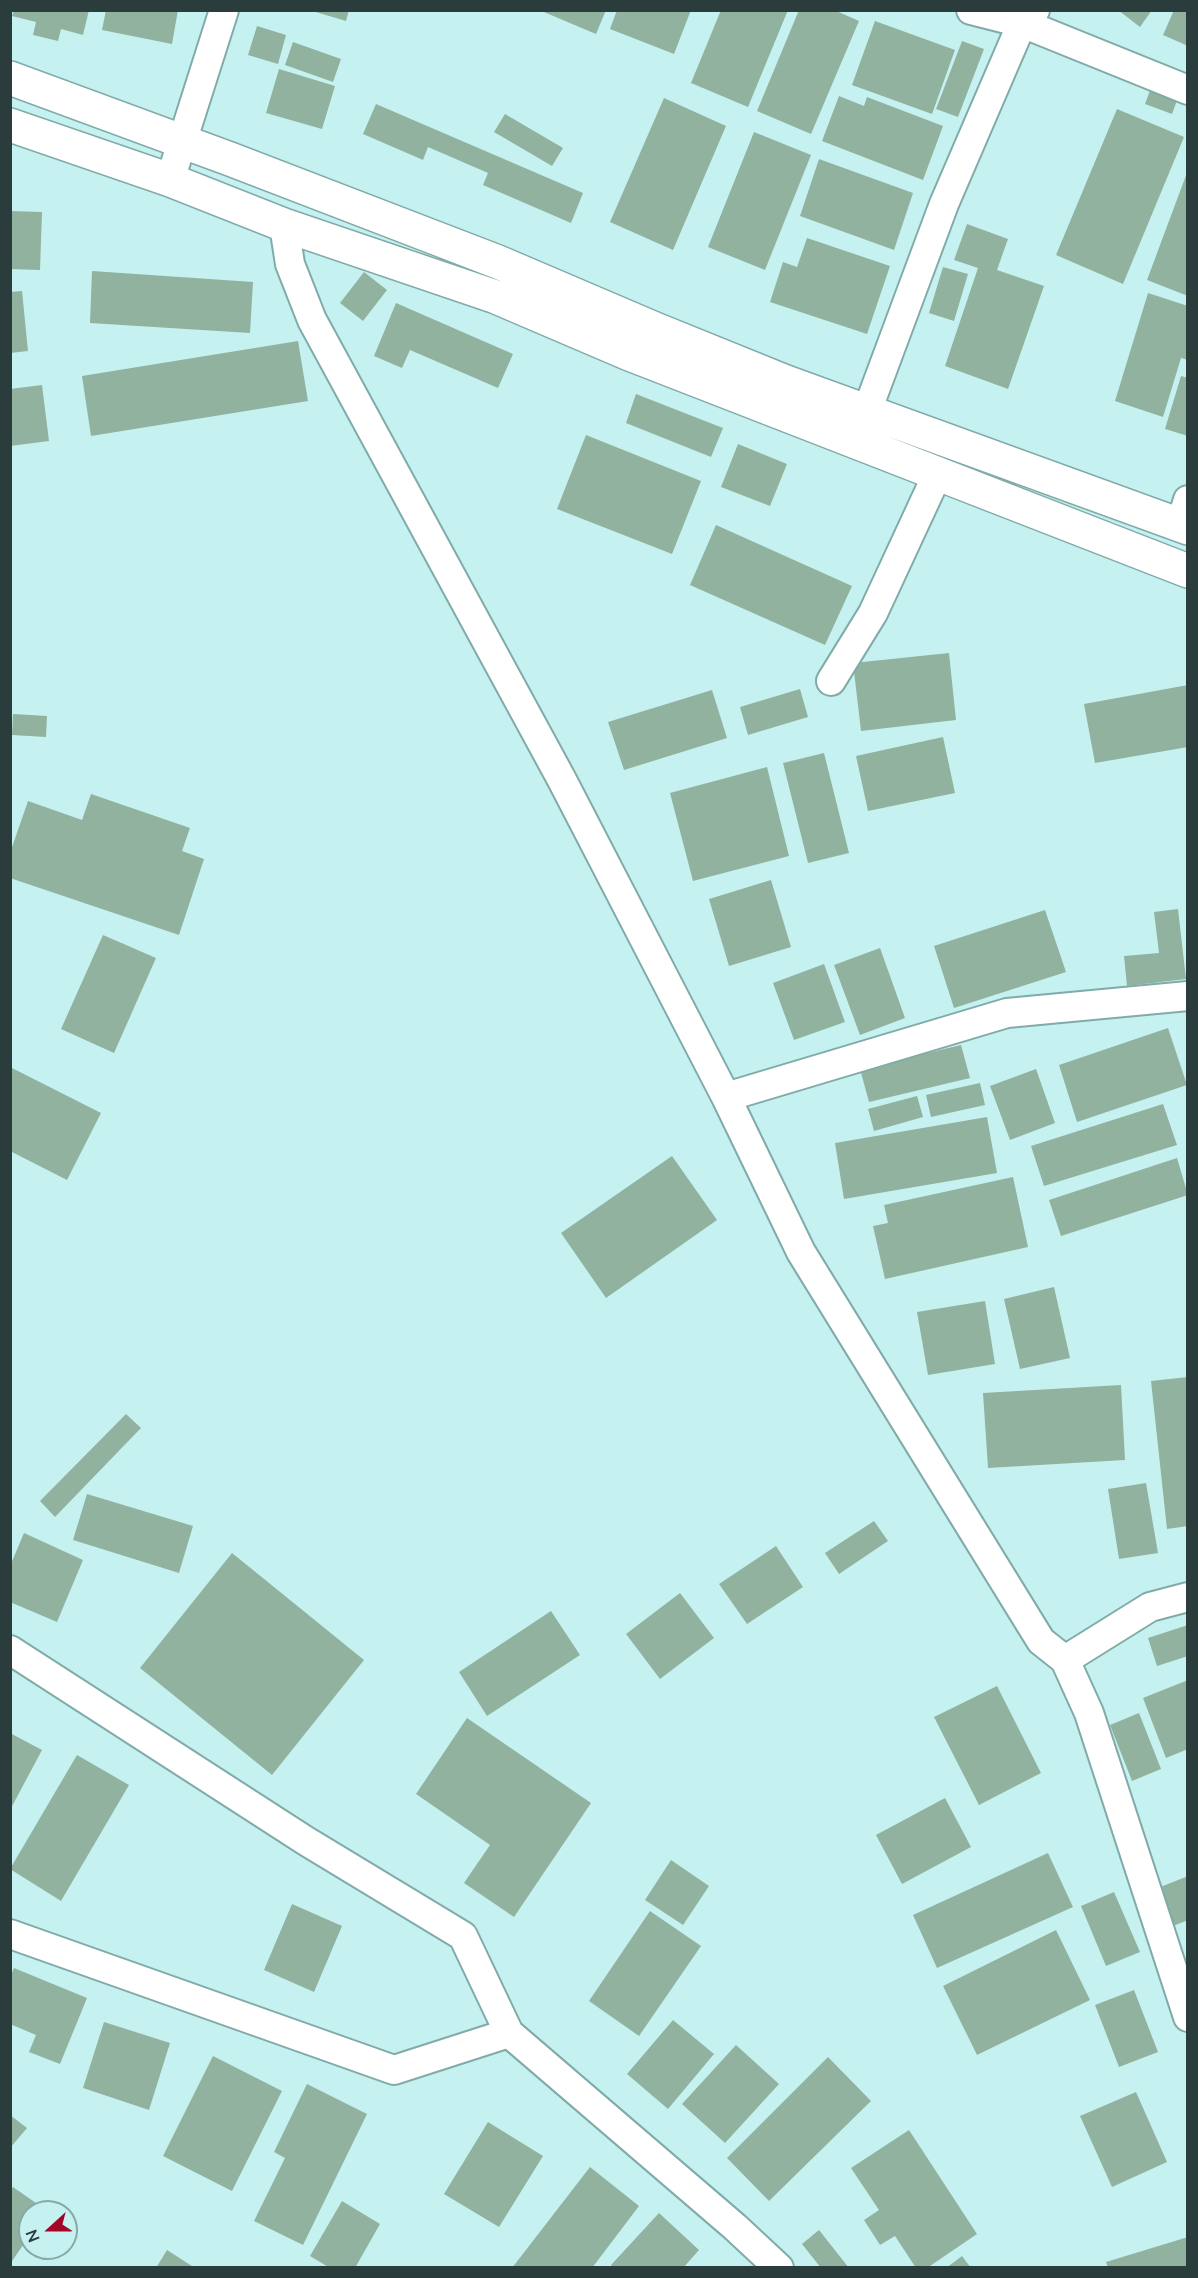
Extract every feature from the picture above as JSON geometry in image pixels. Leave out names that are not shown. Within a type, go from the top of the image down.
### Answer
[{"type":"main road","points":[[10,78],[498,262],[786,382],[1185,518]]},
{"type":"main road","points":[[10,125],[170,180],[284,225],[496,297],[627,353],[1188,571]]},
{"type":"street","points":[[170,180],[224,10]]},
{"type":"street","points":[[971,10],[1028,17],[1188,90]]},
{"type":"street","points":[[867,411],[944,204],[1028,17]]},
{"type":"street","points":[[284,225],[290,264],[312,320],[562,780],[726,1096],[801,1252],[1041,1641],[1065,1660],[1089,1713],[1188,2017]]},
{"type":"street","points":[[831,681],[873,613],[937,475]]},
{"type":"street","points":[[726,1096],[1007,1013],[1188,996]]},
{"type":"street","points":[[1065,1660],[1150,1608],[1188,1597]]},
{"type":"street","points":[[10,1650],[306,1842],[463,1936],[509,2033],[735,2227],[779,2268]]},
{"type":"street","points":[[10,1935],[394,2070],[509,2033]]},
{"type":"building","points":[[14,10],[89,10],[83,35],[61,29],[58,41],[33,35],[36,22],[12,16]]},
{"type":"building","points":[[106,10],[178,10],[172,44],[102,30]]},
{"type":"building","points":[[309,10],[349,10],[346,21]]},
{"type":"building","points":[[539,10],[606,10],[596,34]]},
{"type":"building","points":[[617,10],[691,10],[674,54],[610,29]]},
{"type":"building","points":[[721,10],[788,10],[748,107],[691,83]]},
{"type":"building","points":[[799,10],[834,10],[859,21],[811,134],[757,111]]},
{"type":"building","points":[[1118,10],[1152,10],[1140,27]]},
{"type":"building","points":[[1174,10],[1188,10],[1188,46],[1163,35]]},
{"type":"building","points":[[875,21],[955,50],[932,114],[852,85]]},
{"type":"building","points":[[257,26],[286,35],[278,64],[248,55]]},
{"type":"building","points":[[962,41],[984,49],[958,117],[936,109]]},
{"type":"building","points":[[293,42],[341,59],[333,82],[285,65]]},
{"type":"building","points":[[279,69],[335,86],[322,129],[266,113]]},
{"type":"building","points":[[1152,85],[1179,95],[1172,114],[1145,104]]},
{"type":"building","points":[[839,96],[864,106],[867,97],[943,126],[923,180],[822,141]]},
{"type":"building","points":[[664,98],[726,126],[673,250],[610,222]]},
{"type":"building","points":[[376,104],[583,193],[571,223],[483,185],[488,173],[428,147],[423,160],[363,134]]},
{"type":"building","points":[[1117,109],[1184,137],[1123,284],[1056,255]]},
{"type":"building","points":[[505,114],[563,148],[552,166],[494,132]]},
{"type":"building","points":[[754,132],[811,155],[765,270],[708,247]]},
{"type":"building","points":[[819,159],[913,193],[894,250],[800,216]]},
{"type":"building","points":[[1188,170],[1188,296],[1147,280]]},
{"type":"building","points":[[10,211],[42,212],[40,270],[10,269]]},
{"type":"building","points":[[967,224],[1008,239],[997,270],[1044,286],[1008,389],[945,366],[978,268],[954,260]]},
{"type":"building","points":[[807,238],[890,266],[867,334],[770,302],[783,262],[797,267]]},
{"type":"building","points":[[943,267],[968,274],[954,321],[929,313]]},
{"type":"building","points":[[92,271],[253,282],[250,333],[90,323]]},
{"type":"building","points":[[364,272],[387,290],[363,321],[340,303]]},
{"type":"building","points":[[22,291],[28,351],[10,353],[10,292]]},
{"type":"building","points":[[1148,293],[1188,306],[1188,360],[1181,358],[1163,417],[1115,401]]},
{"type":"building","points":[[396,303],[513,354],[498,388],[410,350],[402,368],[374,356]]},
{"type":"building","points":[[298,341],[308,401],[91,436],[82,376]]},
{"type":"building","points":[[1181,376],[1188,378],[1188,436],[1165,429]]},
{"type":"building","points":[[42,385],[49,441],[10,446],[10,389]]},
{"type":"building","points":[[636,394],[723,428],[711,457],[626,423]]},
{"type":"building","points":[[586,435],[701,481],[672,554],[557,509]]},
{"type":"building","points":[[738,444],[787,464],[770,506],[721,487]]},
{"type":"building","points":[[716,525],[852,586],[825,645],[690,585]]},
{"type":"building","points":[[949,653],[956,720],[861,731],[853,663]]},
{"type":"building","points":[[1188,685],[1188,747],[1095,763],[1084,704]]},
{"type":"building","points":[[800,689],[808,717],[748,735],[740,707]]},
{"type":"building","points":[[712,690],[727,738],[624,770],[608,722]]},
{"type":"building","points":[[13,714],[47,716],[46,737],[12,735]]},
{"type":"building","points":[[943,737],[955,793],[868,811],[856,756]]},
{"type":"building","points":[[824,753],[849,853],[808,863],[783,763]]},
{"type":"building","points":[[767,767],[789,856],[693,881],[670,793]]},
{"type":"building","points":[[91,794],[190,828],[182,851],[204,859],[179,935],[10,878],[10,853],[28,801],[82,820]]},
{"type":"building","points":[[771,880],[791,947],[729,966],[709,899]]},
{"type":"building","points":[[1178,909],[1186,979],[1127,986],[1124,956],[1159,953],[1154,912]]},
{"type":"building","points":[[1045,910],[1066,972],[954,1008],[934,946]]},
{"type":"building","points":[[103,935],[156,958],[114,1053],[61,1029]]},
{"type":"building","points":[[880,948],[905,1018],[860,1035],[834,965]]},
{"type":"building","points":[[824,964],[845,1022],[794,1040],[773,983]]},
{"type":"building","points":[[1168,1028],[1187,1085],[1077,1122],[1059,1065]]},
{"type":"building","points":[[961,1045],[970,1078],[869,1102],[860,1069]]},
{"type":"building","points":[[10,1067],[101,1113],[67,1180],[10,1151]]},
{"type":"building","points":[[1036,1069],[1055,1123],[1010,1140],[990,1086]]},
{"type":"building","points":[[980,1083],[985,1105],[931,1117],[926,1095]]},
{"type":"building","points":[[917,1096],[923,1117],[874,1131],[868,1109]]},
{"type":"building","points":[[1163,1104],[1177,1145],[1044,1186],[1031,1146]]},
{"type":"building","points":[[987,1117],[997,1173],[844,1199],[835,1143]]},
{"type":"building","points":[[672,1156],[717,1220],[606,1298],[561,1233]]},
{"type":"building","points":[[1177,1158],[1188,1195],[1061,1236],[1049,1200]]},
{"type":"building","points":[[1013,1177],[1028,1247],[885,1279],[873,1226],[888,1223],[884,1205]]},
{"type":"building","points":[[1054,1287],[1070,1358],[1020,1369],[1004,1299]]},
{"type":"building","points":[[985,1301],[995,1364],[928,1375],[917,1312]]},
{"type":"building","points":[[1188,1377],[1188,1526],[1167,1529],[1151,1381]]},
{"type":"building","points":[[1121,1385],[1125,1460],[988,1468],[983,1393]]},
{"type":"building","points":[[126,1414],[141,1428],[55,1517],[40,1501]]},
{"type":"building","points":[[1146,1483],[1158,1553],[1119,1559],[1108,1489]]},
{"type":"building","points":[[87,1494],[193,1526],[179,1573],[73,1540]]},
{"type":"building","points":[[874,1521],[888,1541],[839,1574],[825,1553]]},
{"type":"building","points":[[24,1533],[83,1560],[57,1622],[10,1602],[10,1566]]},
{"type":"building","points":[[776,1546],[803,1587],[747,1624],[719,1584]]},
{"type":"building","points":[[232,1553],[364,1660],[272,1775],[140,1668]]},
{"type":"building","points":[[680,1593],[714,1638],[660,1679],[626,1634]]},
{"type":"building","points":[[551,1611],[580,1655],[487,1716],[459,1672]]},
{"type":"building","points":[[1188,1625],[1188,1656],[1157,1666],[1148,1638]]},
{"type":"building","points":[[1188,1680],[1188,1749],[1166,1758],[1143,1698]]},
{"type":"building","points":[[997,1686],[1041,1773],[979,1805],[934,1717]]},
{"type":"building","points":[[1139,1713],[1161,1769],[1132,1781],[1110,1725]]},
{"type":"building","points":[[467,1718],[591,1803],[514,1917],[464,1883],[490,1845],[416,1794]]},
{"type":"building","points":[[10,1733],[42,1750],[10,1810]]},
{"type":"building","points":[[77,1755],[129,1785],[61,1901],[10,1869]]},
{"type":"building","points":[[945,1798],[971,1847],[902,1884],[876,1835]]},
{"type":"building","points":[[1048,1853],[1073,1907],[937,1968],[913,1915]]},
{"type":"building","points":[[671,1860],[709,1886],[683,1925],[645,1900]]},
{"type":"building","points":[[1188,1876],[1188,1920],[1173,1926],[1158,1888]]},
{"type":"building","points":[[1114,1892],[1140,1952],[1106,1966],[1081,1906]]},
{"type":"building","points":[[292,1904],[342,1926],[314,1992],[264,1970]]},
{"type":"building","points":[[650,1911],[701,1946],[639,2036],[589,2001]]},
{"type":"building","points":[[1056,1930],[1090,2000],[977,2055],[943,1986]]},
{"type":"building","points":[[14,1968],[87,1998],[60,2064],[29,2052],[36,2035],[10,2024],[10,1977]]},
{"type":"building","points":[[1134,1990],[1158,2052],[1119,2067],[1095,2005]]},
{"type":"building","points":[[673,2020],[714,2054],[668,2109],[627,2074]]},
{"type":"building","points":[[104,2022],[170,2043],[149,2110],[83,2088]]},
{"type":"building","points":[[736,2045],[779,2084],[725,2143],[682,2104]]},
{"type":"building","points":[[213,2056],[282,2091],[232,2191],[163,2156]]},
{"type":"building","points":[[828,2057],[871,2101],[769,2201],[727,2158]]},
{"type":"building","points":[[307,2084],[367,2114],[303,2245],[254,2221],[285,2158],[274,2152]]},
{"type":"building","points":[[1136,2092],[1167,2162],[1112,2187],[1080,2116]]},
{"type":"building","points":[[10,2115],[27,2128],[10,2148]]},
{"type":"building","points":[[488,2122],[543,2156],[499,2227],[444,2194]]},
{"type":"building","points":[[909,2130],[977,2234],[927,2268],[916,2268],[895,2236],[880,2245],[864,2220],[879,2210],[851,2168]]},
{"type":"building","points":[[590,2167],[639,2206],[592,2268],[512,2268]]},
{"type":"building","points":[[13,2187],[32,2200],[18,2200],[18,2252],[10,2264],[10,2192]]},
{"type":"building","points":[[342,2201],[380,2224],[355,2268],[330,2268],[310,2256]]},
{"type":"building","points":[[659,2213],[699,2250],[683,2268],[614,2268],[611,2265]]},
{"type":"building","points":[[819,2230],[849,2268],[821,2268],[802,2244]]},
{"type":"building","points":[[1188,2237],[1188,2268],[1108,2268],[1106,2262]]},
{"type":"building","points":[[167,2250],[195,2268],[156,2268]]},
{"type":"building","points":[[962,2256],[971,2268],[946,2268]]}]
